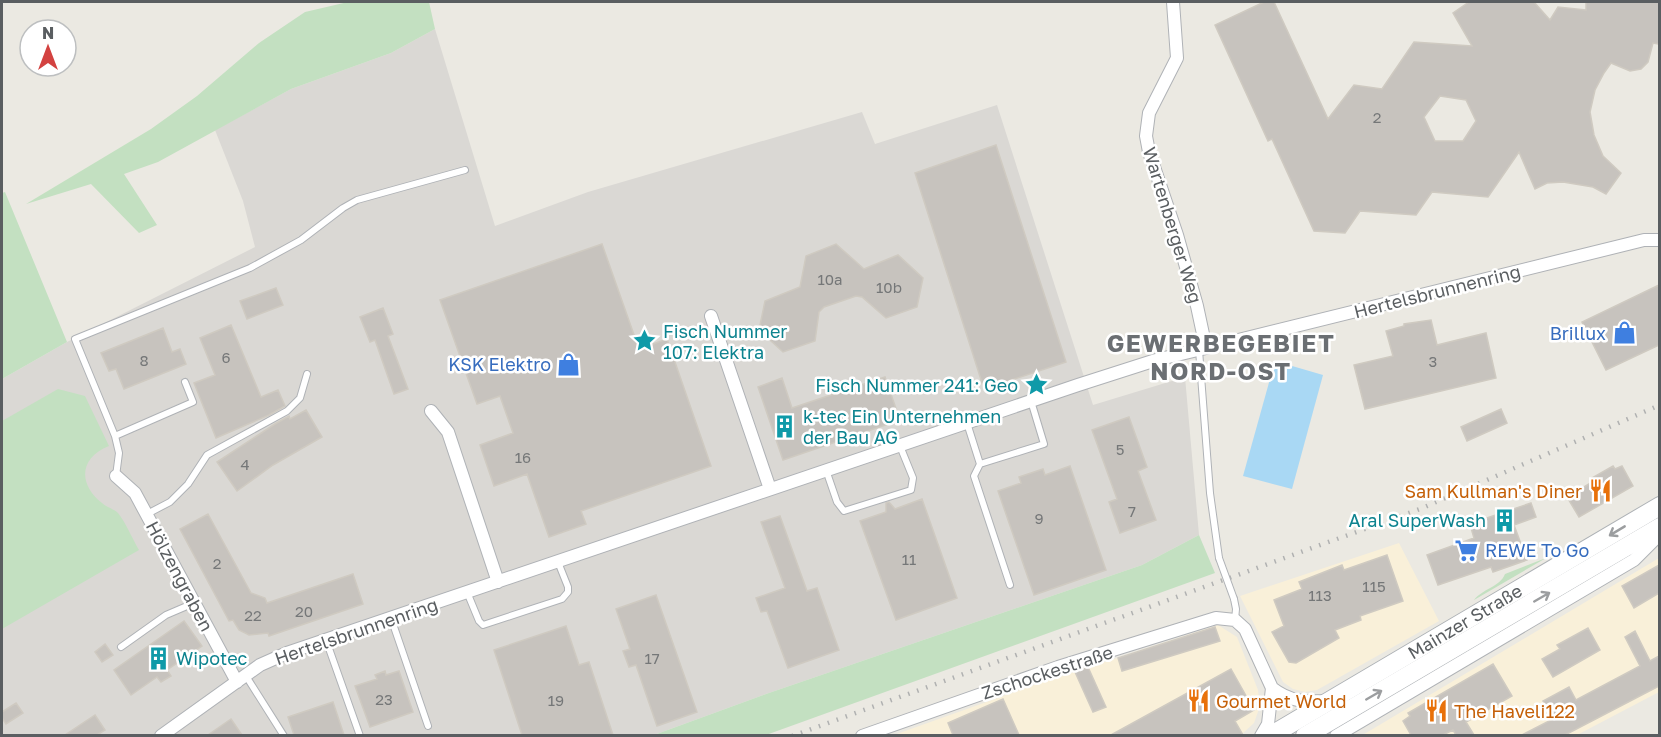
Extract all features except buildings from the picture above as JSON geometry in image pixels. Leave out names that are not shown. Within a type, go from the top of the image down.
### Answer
[{"type":"main road","name":"Mainzer Straße","points":[[1270,735],[1659,506]]},
{"type":"main road","name":"Mainzer Straße","points":[[1305,735],[1659,527]]},
{"type":"street","name":"Wartenberger Weg","points":[[1173,2],[1177,58],[1149,113],[1146,136],[1197,306],[1203,349]]},
{"type":"street","name":"Hertelsbrunnenring","points":[[161,735],[260,665],[287,653],[966,422],[1156,360],[1644,240],[1659,240]]},
{"type":"street","points":[[711,316],[770,489]]},
{"type":"street","points":[[431,411],[448,432],[498,582]]},
{"type":"street","name":"Hölzengraben","points":[[116,476],[135,493],[194,603],[242,679]]},
{"type":"street","name":"Mainzer Straße","points":[[1336,735],[1635,560],[1659,534]]},
{"type":"street","name":"Zschockestraße","points":[[862,735],[1058,667],[1216,618],[1235,620]]},
{"type":"street","points":[[1235,620],[1245,629],[1272,688],[1281,695],[1301,702],[1329,700]]},
{"type":"street","points":[[1261,735],[1268,724],[1272,688]]},
{"type":"lane","points":[[116,476],[119,453],[115,436],[75,339],[250,268],[301,240],[357,200],[465,170]]},
{"type":"lane","name":"Wartenberger Weg","points":[[1203,349],[1210,493],[1219,558],[1234,599],[1235,620]]},
{"type":"lane","points":[[146,514],[170,502],[188,484],[207,455],[287,411],[300,398],[307,374]]},
{"type":"lane","points":[[115,436],[193,402],[185,382]]},
{"type":"lane","points":[[980,464],[1044,444],[1030,401]]},
{"type":"lane","points":[[966,422],[980,464],[974,476],[1010,585]]},
{"type":"lane","points":[[825,470],[837,502],[844,511],[911,490],[913,478],[900,445]]},
{"type":"lane","points":[[467,592],[479,621],[483,625],[562,599],[566,596],[568,587],[558,562]]},
{"type":"lane","points":[[121,648],[166,615],[194,603]]},
{"type":"lane","points":[[391,618],[428,726]]},
{"type":"lane","points":[[326,640],[360,735]]},
{"type":"lane","points":[[242,679],[284,735]]},
{"type":"shaded area","points":[[435,29],[495,226],[588,192],[862,112],[875,144],[997,105],[1093,405],[1185,377],[1199,535],[1142,565],[766,694],[654,735],[2,735],[2,379],[67,342],[255,247],[243,201],[215,130],[291,89],[391,53]]},
{"type":"shaded area","points":[[1399,543],[1439,621],[1317,690],[1305,692],[1293,689],[1283,682],[1240,596]]},
{"type":"shaded area","points":[[1659,558],[1659,692],[1577,735],[1361,736]]},
{"type":"shaded area","points":[[1218,625],[1237,637],[1258,690],[1260,706],[1254,723],[1241,735],[891,736],[1037,684]]},
{"type":"green space","points":[[348,2],[429,2],[435,29],[391,53],[291,89],[158,162],[124,174],[157,225],[139,233],[91,184],[26,204],[151,129],[197,96],[259,43],[305,12]]},
{"type":"green space","points":[[5,192],[67,342],[2,379],[2,193]]},
{"type":"green space","points":[[58,389],[85,396],[109,446],[99,451],[87,464],[86,480],[94,496],[118,513],[139,550],[2,629],[2,421]]},
{"type":"green space","points":[[1199,535],[1215,573],[766,735],[654,735],[766,694],[1142,565]]},
{"type":"green space","points":[[1546,558],[1474,600],[1499,582],[1505,574]]},
{"type":"water","points":[[1275,361],[1323,375],[1292,489],[1243,476]]},
{"type":"railway","points":[[792,736],[1420,509],[1660,405]]},
{"type":"place","name":"Brillux","points":[[1624,333]]},
{"type":"place","name":"Fisch Nummer 107: Elektra","points":[[645,341]]},
{"type":"place","name":"KSK Elektro","points":[[569,364]]},
{"type":"place","name":"Fisch Nummer 241: Geo","points":[[1036,385]]},
{"type":"place","name":"k-tec Ein Unternehmen der Bau AG","points":[[785,426]]},
{"type":"place","name":"Sam Kullman's Diner","points":[[1600,491]]},
{"type":"place","name":"Aral SuperWash","points":[[1504,520]]},
{"type":"place","name":"REWE To Go","points":[[1467,550]]},
{"type":"place","name":"Wipotec","points":[[158,658]]},
{"type":"place","name":"Gourmet World","points":[[1198,701]]},
{"type":"place","name":"The Haveli122","points":[[1436,711]]},
{"type":"district","name":"GEWERBEGEBIET NORD-OST","points":[[1221,356]]}]
